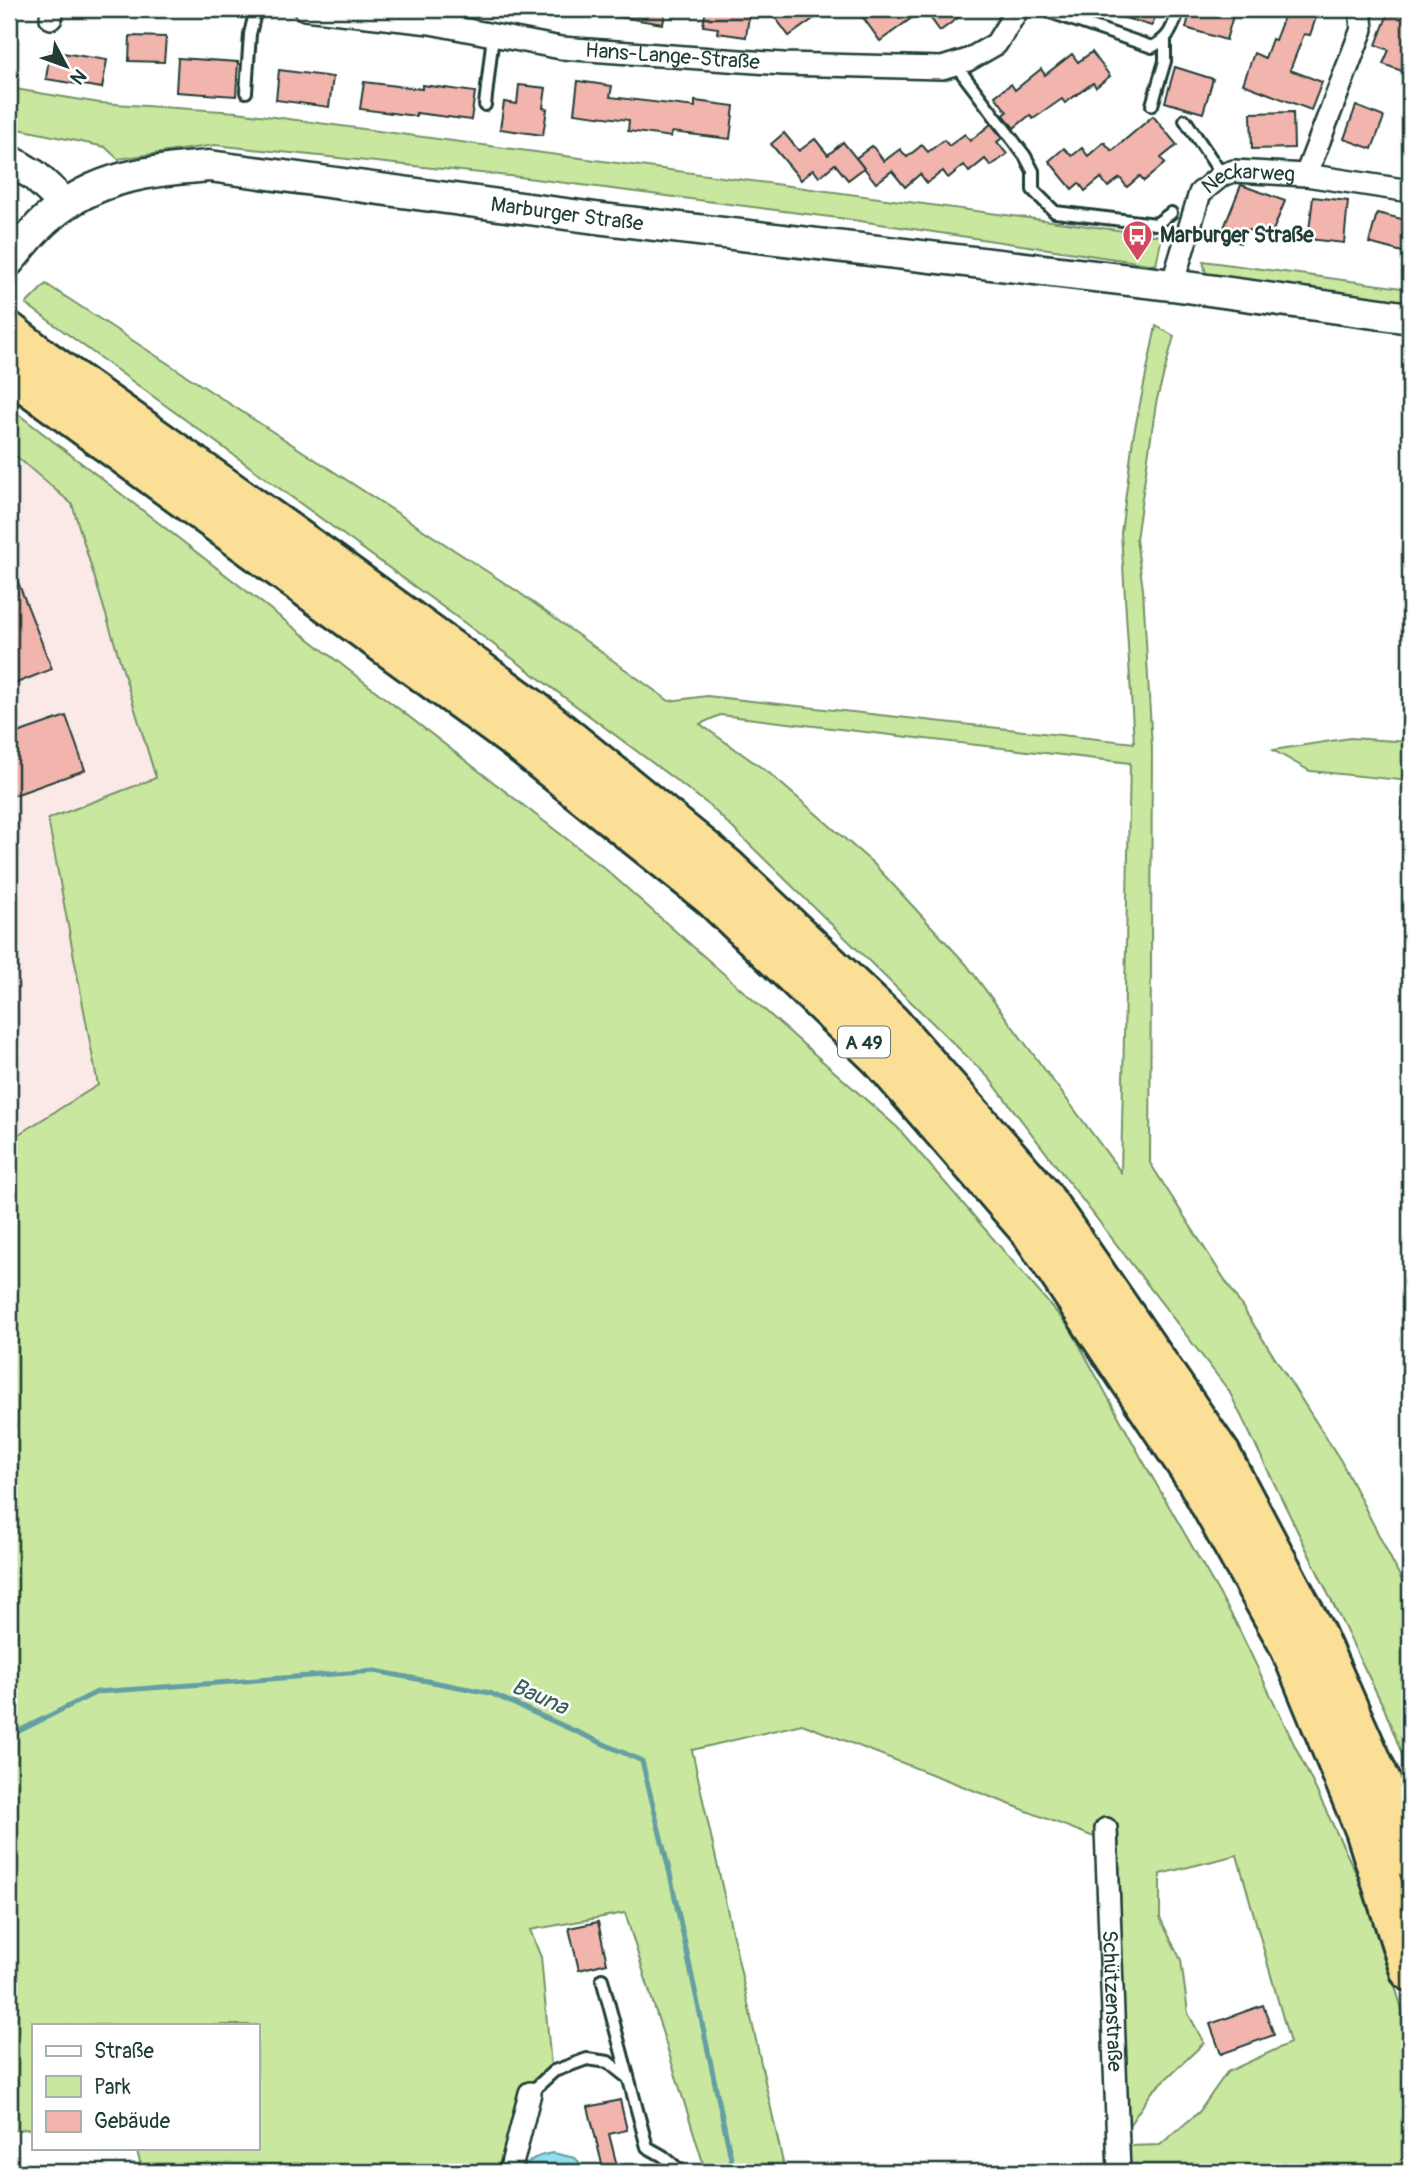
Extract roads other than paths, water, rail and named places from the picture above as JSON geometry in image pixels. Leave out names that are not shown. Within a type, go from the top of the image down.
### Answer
[{"type":"highway","name":"A 49","points":[[9,332],[532,709],[726,867],[891,1023],[1041,1194],[1221,1455],[1315,1633],[1397,1818],[1410,1858]]},
{"type":"highway","name":"A 49","points":[[9,371],[516,740],[712,897],[880,1058],[1031,1232],[1196,1479],[1289,1645],[1365,1830],[1410,1971]]},
{"type":"street","name":"Hans-Lange-Straße","points":[[305,9],[431,16],[493,35],[561,48],[783,64],[942,68],[968,60],[996,44],[1018,9]]},
{"type":"street","name":"Neckarweg","points":[[1172,285],[1200,193],[1222,175],[1234,171],[1306,175],[1362,29],[1360,9]]},
{"type":"street","points":[[9,160],[34,175],[65,204]]},
{"type":"street","name":"Marburger Straße","points":[[17,251],[46,219],[90,189],[121,177],[149,171],[209,166],[603,219],[1172,285],[1410,318]]},
{"type":"street","points":[[1306,175],[1410,191]]},
{"type":"street","name":"Schützenstraße","points":[[1105,1829],[1119,2172]]},
{"type":"street","points":[[510,2172],[530,2093]]},
{"type":"lane","points":[[246,92],[250,34],[256,9]]},
{"type":"lane","points":[[1041,9],[1152,47],[1165,41]]},
{"type":"lane","points":[[1152,105],[1165,61],[1165,41],[1179,9]]},
{"type":"lane","points":[[485,105],[493,35]]},
{"type":"lane","points":[[955,64],[1025,156],[1033,171],[1033,190],[1055,212],[1156,224],[1171,213]]},
{"type":"lane","points":[[1185,120],[1222,175]]},
{"type":"lane","points":[[602,1979],[647,2147],[682,2172]]},
{"type":"lane","points":[[530,2093],[554,2071],[587,2059],[608,2062],[628,2078]]},
{"type":"water","points":[[553,2153],[575,2158],[589,2172],[518,2172],[534,2159]]},
{"type":"waterway","name":"Bauna","points":[[9,1736],[97,1692],[375,1671],[490,1693],[642,1761],[670,1874],[734,2172]]},
{"type":"place","name":"Marburger Straße","points":[[1137,262]]}]
